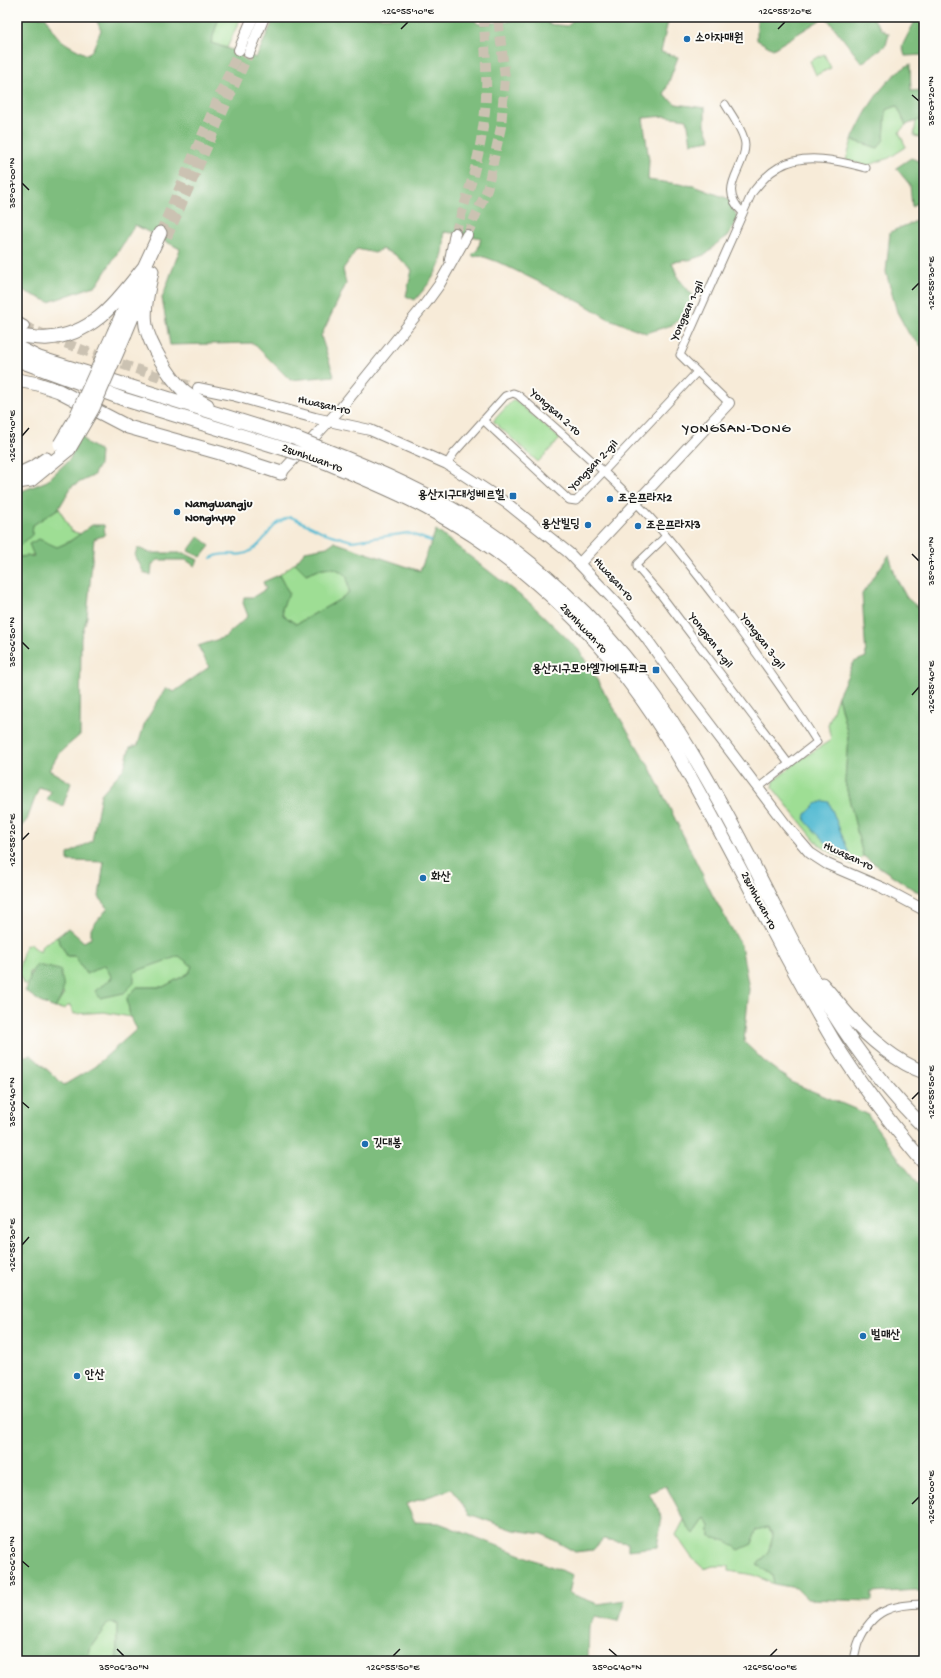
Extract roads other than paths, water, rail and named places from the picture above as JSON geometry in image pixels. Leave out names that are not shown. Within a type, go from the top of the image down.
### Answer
[{"type":"highway","points":[[17,482],[31,480],[64,447],[93,408],[120,332],[164,235]]},
{"type":"highway","points":[[19,328],[48,338],[79,329],[91,323],[111,308],[148,269]]},
{"type":"highway","points":[[148,269],[146,327],[162,361],[179,385],[183,390],[196,399],[273,432]]},
{"type":"highway","name":"2sunhwan-ro","points":[[17,347],[39,358],[298,439],[321,455],[427,508],[472,535],[520,570],[556,600],[595,641],[638,694],[658,722],[688,773],[833,1040],[866,1090],[924,1163]]},
{"type":"highway","name":"2sunhwan-ro","points":[[17,360],[56,376],[126,400],[288,450],[321,455],[396,480],[474,522],[512,549],[578,606],[611,641],[642,678],[700,768],[731,822],[830,1008],[856,1047],[899,1102],[924,1127]]},
{"type":"highway","points":[[17,374],[56,376]]},
{"type":"highway","points":[[17,380],[38,384],[59,391],[128,427],[220,453],[282,473]]},
{"type":"highway","points":[[17,474],[36,466],[64,447]]},
{"type":"highway","points":[[810,972],[833,995],[851,1018],[888,1052],[915,1069],[924,1072]]},
{"type":"main road","points":[[252,17],[244,52],[264,17]]},
{"type":"main road","points":[[449,266],[455,233]]},
{"type":"main road","points":[[282,473],[329,421],[426,303],[439,285],[467,235]]},
{"type":"main road","name":"Hwasan-ro","points":[[198,388],[214,390],[315,418],[370,430],[447,464],[508,504],[541,528],[580,563],[646,638],[799,842],[818,859],[883,888],[924,910]]},
{"type":"main road","points":[[580,563],[729,403]]},
{"type":"street","points":[[725,104],[735,120],[744,142],[744,151],[732,180],[731,190],[735,205],[743,213]]},
{"type":"street","name":"Yongsan 1-gil","points":[[729,403],[680,355],[752,193],[763,180],[778,167],[789,163],[813,159],[843,162],[866,168]]},
{"type":"street","name":"Yongsan 2-gil","points":[[483,420],[573,502],[579,500],[698,372]]},
{"type":"street","name":"Yongsan 2-ro","points":[[447,464],[454,453],[505,396],[510,393],[516,394],[604,472],[635,503]]},
{"type":"street","name":"Yongsan 3-gil","points":[[635,503],[666,536],[774,677],[817,742],[758,788]]},
{"type":"street","name":"Yongsan 4-gil","points":[[666,536],[638,564],[637,567],[661,595],[789,764]]},
{"type":"street","points":[[852,1661],[859,1641],[867,1626],[877,1616],[893,1607],[924,1604]]},
{"type":"water","points":[[824,801],[829,802],[849,853],[843,855],[832,848],[805,820],[806,814],[816,804]]},
{"type":"waterway","points":[[211,558],[222,554],[237,555],[247,553],[262,542],[274,527],[284,519],[291,517],[325,533],[352,541],[408,533],[431,541]]},
{"type":"tunnel","points":[[455,233],[475,168],[485,113],[486,58],[484,17]]},
{"type":"tunnel","points":[[467,235],[487,190],[501,127],[505,78],[498,17]]},
{"type":"tunnel","points":[[160,233],[239,50]]},
{"type":"tunnel","points":[[167,237],[249,53]]},
{"type":"tunnel","points":[[24,326],[110,360],[153,375],[198,388]]},
{"type":"place","name":"소아자매원","points":[[687,39]]},
{"type":"place","name":"용산지구대성베르힐","points":[[513,496]]},
{"type":"place","name":"조은프라자2","points":[[610,499]]},
{"type":"place","name":"Namgwangju Nonghyup","points":[[177,512]]},
{"type":"place","name":"용산빌딩","points":[[588,525]]},
{"type":"place","name":"조은프라자3","points":[[638,526]]},
{"type":"place","name":"용산지구모아엘가에듀파크","points":[[656,670]]},
{"type":"place","name":"화산","points":[[423,878]]},
{"type":"place","name":"깃대봉","points":[[365,1144]]},
{"type":"place","name":"벌매산","points":[[863,1336]]},
{"type":"place","name":"안산","points":[[77,1376]]},
{"type":"district","name":"YONGSAN-DONG","points":[[737,429]]}]
